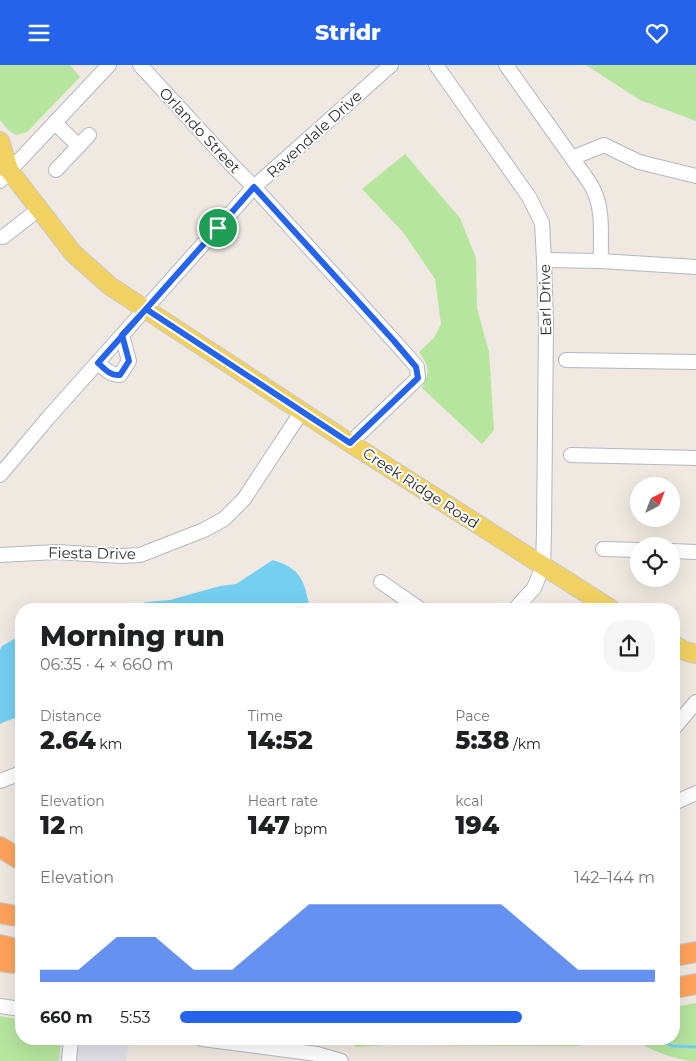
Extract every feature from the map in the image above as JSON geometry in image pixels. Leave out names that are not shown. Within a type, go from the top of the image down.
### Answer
[{"type":"highway","points":[[0,847],[15,856]]},
{"type":"highway","points":[[0,913],[15,916]]},
{"type":"highway","points":[[0,945],[15,949]]},
{"type":"highway","points":[[680,954],[696,952]]},
{"type":"highway","points":[[0,961],[15,962]]},
{"type":"highway","points":[[680,987],[696,984]]},
{"type":"main road","name":"Creek Ridge Road","points":[[0,141],[3,171],[39,209],[73,253],[110,286],[350,443],[602,603]]},
{"type":"main road","points":[[680,648],[696,654]]},
{"type":"street","points":[[3,171],[55,123],[109,65]]},
{"type":"street","name":"Orlando Street","points":[[140,65],[254,187],[416,367],[418,378],[350,443]]},
{"type":"street","name":"Ravendale Drive","points":[[0,475],[48,418],[254,187],[391,65]]},
{"type":"street","name":"Earl Drive","points":[[436,65],[529,197],[542,223],[546,342],[543,566]]},
{"type":"street","points":[[506,65],[594,191],[601,218],[601,261]]},
{"type":"street","points":[[55,123],[79,146]]},
{"type":"street","points":[[56,170],[89,135]]},
{"type":"street","points":[[572,158],[604,145],[639,162],[696,176]]},
{"type":"street","points":[[3,237],[39,209]]},
{"type":"street","points":[[544,260],[601,261],[696,267]]},
{"type":"street","points":[[98,363],[110,373],[120,375],[129,361],[122,335]]},
{"type":"street","points":[[566,360],[696,362]]},
{"type":"street","name":"Fiesta Drive","points":[[0,555],[56,552],[120,556],[140,555],[204,530],[224,519],[244,499],[302,411]]},
{"type":"street","points":[[570,455],[696,458]]},
{"type":"street","points":[[603,549],[630,550]]},
{"type":"street","points":[[680,551],[696,552]]},
{"type":"street","points":[[520,603],[534,588],[543,566]]},
{"type":"street","points":[[381,582],[411,603]]},
{"type":"street","points":[[680,720],[696,702]]},
{"type":"street","points":[[0,781],[15,775]]},
{"type":"street","points":[[680,800],[696,793]]},
{"type":"street","points":[[0,1006],[15,1008]]},
{"type":"street","points":[[69,1061],[70,1045]]},
{"type":"street","points":[[248,1045],[317,1054],[341,1061]]},
{"type":"shaded area","points":[[60,1045],[129,1045],[126,1061],[59,1061]]},
{"type":"green space","points":[[0,65],[70,65],[80,77],[27,132],[16,135],[8,130],[0,120]]},
{"type":"green space","points":[[586,65],[696,65],[696,121],[640,100]]},
{"type":"green space","points":[[405,154],[460,218],[476,258],[477,308],[489,352],[494,430],[482,444],[422,388],[428,369],[419,352],[434,338],[441,324],[435,279],[403,232],[362,189]]},
{"type":"green space","points":[[696,1003],[696,1061],[679,1059],[643,1045],[680,1045],[680,1006]]},
{"type":"green space","points":[[0,1016],[15,1019],[15,1045],[60,1045],[59,1061],[0,1061]]},
{"type":"green space","points":[[355,1045],[384,1045],[355,1047]]},
{"type":"green space","points":[[384,1045],[581,1045],[579,1046]]},
{"type":"water","points":[[273,560],[296,572],[306,591],[309,603],[143,603],[170,600],[220,586],[236,584]]},
{"type":"water","points":[[15,639],[15,718],[0,724],[0,650],[2,646]]},
{"type":"waterway","points":[[670,1045],[696,1047]]},
{"type":"route","points":[[218,228],[98,363],[110,373],[120,375],[129,361],[127,351],[122,335],[146,309],[350,443],[418,378],[416,367],[254,187],[218,228]]}]
